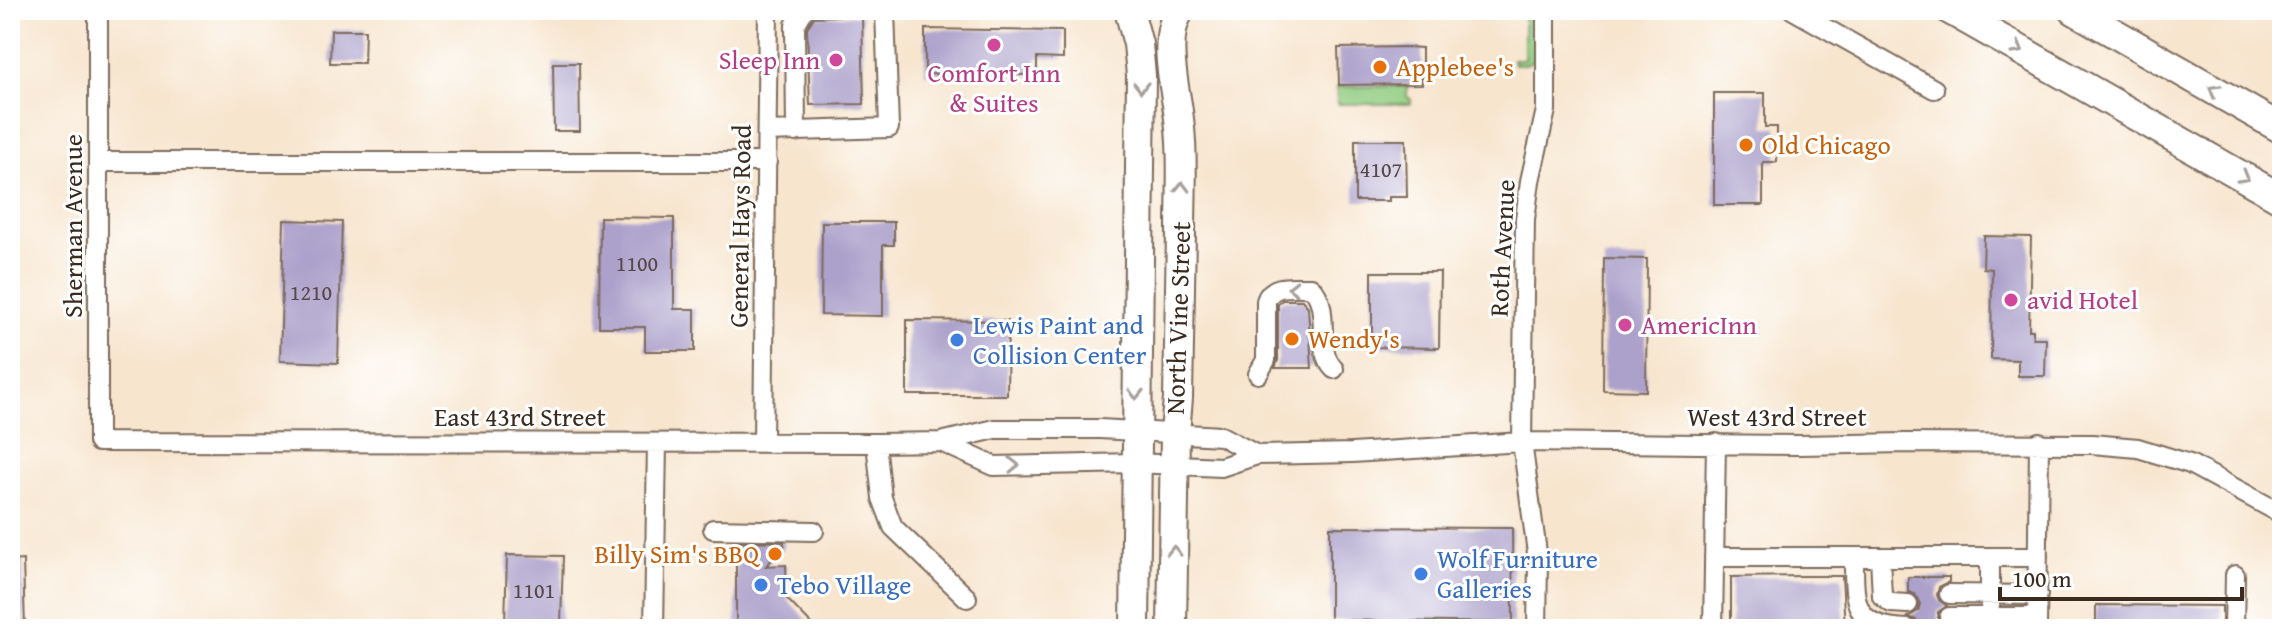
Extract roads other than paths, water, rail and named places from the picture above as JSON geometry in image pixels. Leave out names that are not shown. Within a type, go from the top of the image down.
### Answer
[{"type":"highway","name":"North Vine Street","points":[[1129,10],[1138,44],[1141,75],[1135,629]]},
{"type":"highway","name":"North Vine Street","points":[[1172,629],[1182,179],[1171,41],[1180,10]]},
{"type":"highway","points":[[1950,10],[2282,199]]},
{"type":"highway","points":[[2074,10],[2282,129]]},
{"type":"street","name":"Sherman Avenue","points":[[98,10],[98,442]]},
{"type":"street","name":"General Hays Road","points":[[763,442],[768,10]]},
{"type":"street","points":[[796,132],[795,25],[804,10]]},
{"type":"street","points":[[767,132],[889,128],[885,10]]},
{"type":"street","name":"Roth Avenue","points":[[1537,629],[1538,560],[1522,442],[1525,219],[1546,110],[1546,10]]},
{"type":"street","points":[[1793,10],[1934,89]]},
{"type":"street","points":[[99,162],[767,162]]},
{"type":"street","points":[[1258,374],[1266,360],[1266,301],[1276,288],[1311,287],[1317,293],[1322,309],[1326,361],[1334,369]]},
{"type":"street","name":"East 43rd Street","points":[[98,442],[876,443],[941,442],[995,429],[1221,436],[1257,455]]},
{"type":"street","name":"East 43rd Street","points":[[941,442],[994,466],[1136,463],[1221,467],[1257,455]]},
{"type":"street","name":"West 43rd Street","points":[[1257,455],[1352,453],[1522,442],[2092,444],[2138,448],[2190,464],[2282,514]]},
{"type":"street","points":[[1949,611],[1987,615],[2038,612],[2039,442]]},
{"type":"street","points":[[654,629],[657,443]]},
{"type":"street","points":[[876,443],[882,498],[893,527],[967,598]]},
{"type":"street","points":[[1713,629],[1716,443]]},
{"type":"street","points":[[713,529],[814,531]]},
{"type":"street","points":[[1714,557],[2038,557]]},
{"type":"street","points":[[1871,557],[1882,596],[1908,611],[1888,628],[1871,622],[1857,607],[1854,588],[1871,557]]},
{"type":"street","points":[[1987,615],[1990,557]]},
{"type":"street","points":[[2234,629],[2235,575]]},
{"type":"street","points":[[1949,611],[1987,615]]},
{"type":"place","name":"Comfort Inn & Suites","points":[[994,45]]},
{"type":"place","name":"Sleep Inn","points":[[836,60]]},
{"type":"place","name":"Applebee's","points":[[1380,67]]},
{"type":"place","name":"Old Chicago","points":[[1746,145]]},
{"type":"place","name":"avid Hotel","points":[[2011,300]]},
{"type":"place","name":"AmericInn","points":[[1625,325]]},
{"type":"place","name":"Wendy's","points":[[1292,339]]},
{"type":"place","name":"Lewis Paint and Collision Center","points":[[957,340]]},
{"type":"place","name":"Billy Sim's BBQ","points":[[775,554]]},
{"type":"place","name":"Wolf Furniture Galleries","points":[[1421,574]]},
{"type":"place","name":"Tebo Village","points":[[761,585]]}]
